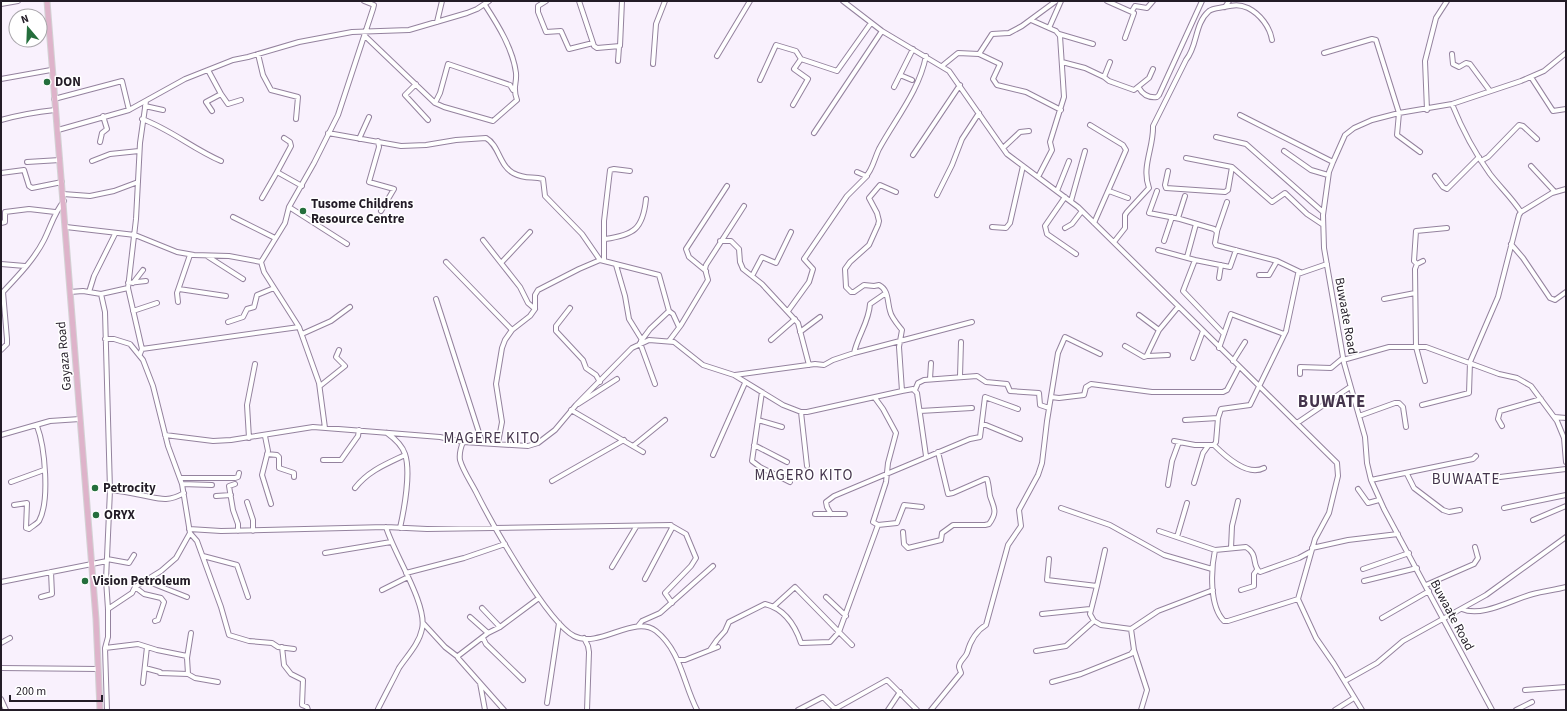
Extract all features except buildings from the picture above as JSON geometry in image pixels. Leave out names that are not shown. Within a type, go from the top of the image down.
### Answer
[{"type":"main road","name":"Gayaza Road","points":[[47,1],[51,70],[58,130],[66,227],[91,563],[100,710]]},
{"type":"street","points":[[1,4],[18,1]]},
{"type":"street","points":[[325,428],[320,386],[302,334],[264,272],[261,262],[285,223],[289,207],[302,186],[338,115],[374,5],[364,1]]},
{"type":"street","points":[[437,22],[442,1]]},
{"type":"street","points":[[58,130],[103,116],[129,110],[185,79],[233,60],[299,42],[366,31],[406,30],[457,17],[485,5],[489,1]]},
{"type":"street","points":[[546,1],[538,6],[538,12],[546,32],[561,31],[569,49],[593,43]]},
{"type":"street","points":[[579,1],[596,48],[619,47]]},
{"type":"street","points":[[618,61],[622,1]]},
{"type":"street","points":[[653,64],[656,28],[665,1]]},
{"type":"street","points":[[717,56],[750,1]]},
{"type":"street","points":[[843,1],[882,31],[949,71],[1003,148],[1023,166],[1082,211],[1219,348],[1335,460],[1339,468],[1329,513],[1315,539],[1311,550],[1298,599],[1316,638],[1345,681],[1362,710]]},
{"type":"street","points":[[1107,1],[1132,11]]},
{"type":"street","points":[[1132,11],[1136,6],[1145,9],[1150,7],[1153,1]]},
{"type":"street","points":[[1139,88],[1142,93],[1151,97],[1157,97],[1159,95],[1202,1]]},
{"type":"street","points":[[1225,7],[1229,1]]},
{"type":"street","points":[[1427,110],[1425,61],[1436,18],[1447,1]]},
{"type":"street","points":[[980,54],[992,34],[1009,33],[1058,2]]},
{"type":"street","points":[[1049,28],[1058,2]]},
{"type":"street","points":[[1114,242],[1125,228],[1125,215],[1149,188],[1146,171],[1153,137],[1153,126],[1186,60],[1191,55],[1199,26],[1210,10],[1238,4],[1254,12],[1266,24],[1272,40]]},
{"type":"street","points":[[485,5],[496,22],[512,57],[516,71],[513,91]]},
{"type":"street","points":[[1125,38],[1134,14],[1132,11]]},
{"type":"street","points":[[1030,20],[1059,34],[1093,44]]},
{"type":"street","points":[[760,80],[776,45],[796,51],[801,60],[837,71],[871,23]]},
{"type":"street","points":[[814,133],[882,31]]},
{"type":"street","points":[[1038,177],[1052,150],[1050,142],[1061,110],[1064,96],[1062,44],[1059,34]]},
{"type":"street","points":[[365,36],[435,103],[444,107],[493,121],[517,100],[510,85],[448,64],[440,93],[435,103]]},
{"type":"street","points":[[1324,53],[1372,39],[1376,40],[1399,113],[1397,135],[1420,152]]},
{"type":"street","points":[[894,87],[914,49]]},
{"type":"street","points":[[942,66],[958,53],[980,54],[1000,64],[993,79],[996,85],[1026,92],[1061,110]]},
{"type":"street","name":"Buwaate Road","points":[[1492,710],[1409,553],[1379,500],[1371,480],[1367,463],[1365,437],[1343,359],[1327,264],[1322,224],[1323,212],[1328,175],[1342,141],[1349,131],[1372,120],[1399,113],[1427,110],[1490,92],[1531,77],[1555,64],[1566,53]]},
{"type":"street","points":[[258,54],[263,75],[271,90],[298,97],[296,119]]},
{"type":"street","points":[[1452,54],[1453,64],[1460,67],[1466,63],[1470,64],[1490,92]]},
{"type":"street","points":[[788,311],[809,282],[813,269],[804,259],[847,196],[867,176],[878,150],[918,82],[926,56]]},
{"type":"street","points":[[792,105],[808,79],[794,69],[801,60]]},
{"type":"street","points":[[1062,62],[1085,68],[1104,76],[1109,81],[1129,90],[1139,88],[1149,78],[1153,69]]},
{"type":"street","points":[[1104,76],[1110,62]]},
{"type":"street","points":[[1,79],[51,70]]},
{"type":"street","points":[[208,70],[228,104],[241,100]]},
{"type":"street","points":[[900,76],[912,80]]},
{"type":"street","points":[[1531,77],[1553,112],[1566,109]]},
{"type":"street","points":[[54,99],[122,81],[129,110]]},
{"type":"street","points":[[416,84],[405,95],[428,120]]},
{"type":"street","points":[[913,155],[960,85]]},
{"type":"street","points":[[212,111],[206,102],[221,94]]},
{"type":"street","points":[[140,354],[142,349],[132,311],[130,285],[135,235],[139,151],[142,119],[146,100]]},
{"type":"street","points":[[1452,104],[1467,138],[1480,159],[1521,212]]},
{"type":"street","points":[[145,106],[163,110]]},
{"type":"street","points":[[1,120],[16,116],[21,117],[30,112],[55,110]]},
{"type":"street","points":[[937,195],[952,165],[962,139],[979,113]]},
{"type":"street","points":[[1240,115],[1333,162]]},
{"type":"street","points":[[100,142],[102,133],[107,129],[103,116]]},
{"type":"street","points":[[360,139],[369,117]]},
{"type":"street","points":[[142,119],[156,124],[195,148],[221,161]]},
{"type":"street","points":[[1090,125],[1126,148],[1109,191],[1094,223]]},
{"type":"street","points":[[1435,176],[1443,187],[1447,189],[1480,159],[1488,157],[1520,125],[1537,139]]},
{"type":"street","points":[[1003,148],[1020,132],[1029,131]]},
{"type":"street","points":[[328,133],[401,146],[426,145],[472,138],[489,139],[505,166],[512,172],[525,178],[544,179],[545,196],[582,234],[602,260],[616,265],[659,275],[665,289],[669,311],[673,314],[679,327]]},
{"type":"street","points":[[1216,137],[1246,144],[1295,186],[1312,204],[1323,212]]},
{"type":"street","points":[[262,198],[292,146],[290,142],[284,138]]},
{"type":"street","points":[[378,141],[379,147],[369,182],[394,188],[381,211]]},
{"type":"street","points":[[92,161],[110,154],[139,151]]},
{"type":"street","points":[[1071,202],[1085,151]]},
{"type":"street","points":[[1284,151],[1311,170],[1328,175]]},
{"type":"street","points":[[1186,158],[1232,167],[1272,202],[1285,193],[1307,214],[1322,224]]},
{"type":"street","points":[[27,162],[60,160]]},
{"type":"street","points":[[1057,191],[1069,161]]},
{"type":"street","points":[[992,226],[1006,228],[1010,223],[1023,166]]},
{"type":"street","points":[[1531,166],[1555,192]]},
{"type":"street","points":[[1168,171],[1165,185],[1166,188],[1225,192],[1228,190],[1232,167]]},
{"type":"street","points":[[1,173],[24,170],[29,186],[32,188],[62,182]]},
{"type":"street","points":[[602,260],[605,239],[604,221],[610,170],[630,171]]},
{"type":"street","points":[[277,172],[302,186]]},
{"type":"street","points":[[858,172],[867,176]]},
{"type":"street","points":[[63,194],[90,196],[114,191],[138,182]]},
{"type":"street","points":[[896,192],[880,185],[869,198],[878,213],[880,221],[869,245],[844,269],[846,287],[851,292],[854,292],[864,285],[879,285],[886,293],[889,301],[890,312],[902,330],[899,347],[902,391]]},
{"type":"street","points":[[706,271],[690,257],[686,249],[727,186]]},
{"type":"street","points":[[1422,405],[1469,393],[1470,362],[1498,297],[1511,244],[1521,212],[1555,192],[1566,189]]},
{"type":"street","points":[[1109,191],[1128,198]]},
{"type":"street","points":[[1157,191],[1149,213],[1178,218],[1217,231]]},
{"type":"street","points":[[1178,218],[1185,196]]},
{"type":"street","points":[[1065,197],[1045,226],[1045,230],[1047,234],[1076,254]]},
{"type":"street","points":[[605,239],[623,236],[636,229],[644,214],[646,199]]},
{"type":"street","points":[[1,350],[7,344],[2,293],[26,266],[44,241],[55,212],[64,201]]},
{"type":"street","points":[[1227,202],[1217,231],[1215,244],[1277,261],[1300,272]]},
{"type":"street","points":[[669,340],[679,327],[708,280],[706,264],[744,206]]},
{"type":"street","points":[[289,207],[347,244]]},
{"type":"street","points":[[1,223],[5,222],[5,212],[29,209],[55,212]]},
{"type":"street","points":[[1066,228],[1072,224],[1082,211]]},
{"type":"street","points":[[232,217],[276,238]]},
{"type":"street","points":[[1164,241],[1172,217]]},
{"type":"street","points":[[1186,257],[1196,224]]},
{"type":"street","points":[[66,227],[115,234],[135,235],[177,252],[190,255],[242,257],[261,262]]},
{"type":"street","points":[[1425,381],[1416,347],[1415,293],[1417,264],[1414,261],[1416,231],[1447,228]]},
{"type":"street","points":[[502,263],[530,232]]},
{"type":"street","points":[[752,276],[762,257],[776,263],[791,232]]},
{"type":"street","points":[[89,292],[92,281],[115,234]]},
{"type":"street","points":[[725,235],[740,251],[740,259],[743,269],[795,319],[809,365]]},
{"type":"street","points":[[483,240],[520,287],[528,303],[535,309]]},
{"type":"street","points":[[720,241],[731,241]]},
{"type":"street","points":[[1511,244],[1550,298],[1555,300],[1566,292]]},
{"type":"street","points":[[1158,250],[1196,260],[1230,266],[1236,250]]},
{"type":"street","points":[[178,302],[179,289],[190,255]]},
{"type":"street","points":[[206,256],[243,279]]},
{"type":"street","points":[[498,443],[502,422],[497,393],[497,375],[503,344],[512,330],[530,316],[535,309],[535,294],[538,290],[583,267],[602,260]]},
{"type":"street","points":[[1196,260],[1184,293],[1224,334]]},
{"type":"street","points":[[1259,275],[1269,275],[1277,261]]},
{"type":"street","points":[[1417,264],[1422,261]]},
{"type":"street","points":[[446,262],[512,330]]},
{"type":"street","points":[[1,264],[26,266]]},
{"type":"street","points":[[1214,445],[1216,442],[1219,412],[1223,408],[1249,406],[1259,387],[1290,318],[1297,276],[1300,272],[1327,264]]},
{"type":"street","points":[[616,265],[625,296],[629,319],[641,341],[655,384]]},
{"type":"street","points":[[1219,278],[1221,265]]},
{"type":"street","points":[[130,285],[143,270]]},
{"type":"street","points":[[70,292],[89,292],[101,294],[146,281]]},
{"type":"street","points":[[228,322],[243,316],[247,309],[254,307],[257,295],[274,288]]},
{"type":"street","points":[[179,289],[226,296]]},
{"type":"street","points":[[854,353],[856,341],[870,315],[870,304],[886,293]]},
{"type":"street","points":[[1384,299],[1415,293]]},
{"type":"street","points":[[101,294],[105,312],[110,490],[106,580],[108,637],[105,648],[107,710]]},
{"type":"street","points":[[436,299],[482,442]]},
{"type":"street","points":[[132,311],[157,303]]},
{"type":"street","points":[[302,334],[331,321],[350,306]]},
{"type":"street","points":[[1147,356],[1159,330],[1178,307]]},
{"type":"street","points":[[570,308],[556,326],[556,331],[583,360],[586,368],[596,375],[600,382]]},
{"type":"street","points":[[165,435],[213,441],[265,436],[307,428],[325,428],[440,437],[463,442],[528,446],[538,443],[554,430],[571,410],[632,348],[641,341],[650,328],[669,311]]},
{"type":"street","points":[[1219,348],[1231,314],[1284,334]]},
{"type":"street","points":[[1139,315],[1159,330]]},
{"type":"street","points":[[800,332],[820,317]]},
{"type":"street","points":[[771,340],[795,319]]},
{"type":"street","points":[[734,375],[809,365],[824,365],[833,360],[854,353],[972,322]]},
{"type":"street","points":[[142,349],[299,327]]},
{"type":"street","points":[[1193,358],[1203,331]]},
{"type":"street","points":[[931,710],[962,673],[959,667],[960,662],[967,652],[967,648],[979,629],[986,625],[1008,546],[1021,526],[1019,510],[1038,476],[1042,462],[1058,352],[1063,339],[1065,337],[1100,354]]},
{"type":"street","points":[[105,339],[124,341],[140,354],[153,386],[165,435],[182,484],[189,531],[176,558],[147,580],[135,586],[132,593],[108,609]]},
{"type":"street","points":[[641,341],[655,339],[669,340],[680,345],[703,365],[734,375],[783,405],[801,412],[837,407],[902,391],[915,390]]},
{"type":"street","points":[[960,376],[961,342]]},
{"type":"street","points":[[1233,361],[1245,342]]},
{"type":"street","points":[[1125,346],[1144,357],[1168,355]]},
{"type":"street","points":[[1300,374],[1300,367],[1331,368],[1343,359],[1389,347],[1433,348],[1499,374],[1523,381],[1531,386],[1555,417],[1565,438],[1566,462]]},
{"type":"street","points":[[320,386],[344,366],[336,357],[339,350]]},
{"type":"street","points":[[930,379],[931,363]]},
{"type":"street","points":[[249,438],[247,405],[255,364]]},
{"type":"street","points":[[1051,397],[1059,398],[1084,395],[1086,386],[1091,384],[1152,392],[1223,392],[1226,391],[1239,367]]},
{"type":"street","points":[[915,390],[920,381],[960,376],[977,376],[986,382],[1007,384],[1010,391],[1038,393],[1040,406],[1049,408]]},
{"type":"street","points":[[576,405],[617,380]]},
{"type":"street","points":[[713,455],[745,383]]},
{"type":"street","points":[[1297,423],[1350,387]]},
{"type":"street","points":[[915,390],[918,396],[926,456]]},
{"type":"street","points":[[762,392],[752,458],[754,464],[790,482]]},
{"type":"street","points":[[831,514],[826,504],[830,498],[926,456],[970,439],[980,437],[986,397],[1018,409]]},
{"type":"street","points":[[874,398],[883,409],[896,431],[888,463],[888,472],[873,518],[874,523],[878,525],[898,522],[904,505],[922,507]]},
{"type":"street","points":[[1502,426],[1498,419],[1498,414],[1500,411],[1541,399]]},
{"type":"street","points":[[1359,416],[1395,403],[1402,407],[1406,427]]},
{"type":"street","points":[[920,411],[972,408]]},
{"type":"street","points":[[571,410],[643,452]]},
{"type":"street","points":[[801,412],[807,466]]},
{"type":"street","points":[[1555,417],[1566,418]]},
{"type":"street","points":[[1185,420],[1218,418]]},
{"type":"street","points":[[1,435],[55,420],[80,419]]},
{"type":"street","points":[[634,446],[665,420]]},
{"type":"street","points":[[758,420],[782,427]]},
{"type":"street","points":[[982,425],[986,425],[1020,439]]},
{"type":"street","points":[[14,505],[27,503],[26,528],[37,524],[44,506],[44,470],[41,439],[37,426]]},
{"type":"street","points":[[323,460],[342,460],[358,436],[358,430]]},
{"type":"street","points":[[386,432],[398,443],[405,455],[406,490],[400,528]]},
{"type":"street","points":[[265,436],[268,449],[262,475],[271,504]]},
{"type":"street","points":[[552,481],[624,440]]},
{"type":"street","points":[[1174,441],[1208,446],[1214,445]]},
{"type":"street","points":[[463,442],[460,453],[462,463],[495,527],[539,598],[559,623],[570,634],[584,638],[595,638],[638,626],[648,627],[666,639],[678,660],[697,710]]},
{"type":"street","points":[[1168,485],[1172,461],[1179,442]]},
{"type":"street","points":[[754,445],[787,462]]},
{"type":"street","points":[[1214,445],[1226,457],[1240,466],[1255,471],[1264,468]]},
{"type":"street","points":[[1194,483],[1203,453],[1208,446]]},
{"type":"street","points":[[903,532],[906,546],[908,548],[914,548],[941,540],[942,533],[953,525],[984,525],[989,524],[993,519],[995,507],[990,496],[987,479],[985,478],[953,494],[948,494],[938,452]]},
{"type":"street","points":[[267,454],[277,455],[279,457],[279,468],[294,473],[294,477]]},
{"type":"street","points":[[355,488],[364,478],[382,466],[405,455]]},
{"type":"street","points":[[1371,480],[1407,474],[1474,459],[1476,456]]},
{"type":"street","points":[[1500,477],[1566,469]]},
{"type":"street","points":[[11,482],[44,470]]},
{"type":"street","points":[[180,478],[236,478],[238,477],[239,473]]},
{"type":"street","points":[[1407,474],[1414,488],[1443,510],[1449,512],[1460,510]]},
{"type":"street","points":[[182,484],[212,484]]},
{"type":"street","points":[[235,484],[230,486],[238,524],[238,531]]},
{"type":"street","points":[[1358,489],[1368,503],[1379,500]]},
{"type":"street","points":[[110,490],[141,494],[159,499],[178,497],[184,493]]},
{"type":"street","points":[[216,496],[231,495]]},
{"type":"street","points":[[1504,508],[1566,495]]},
{"type":"street","points":[[1230,548],[1232,526],[1238,501]]},
{"type":"street","points":[[247,502],[253,520],[253,531]]},
{"type":"street","points":[[1177,537],[1186,503]]},
{"type":"street","points":[[1533,520],[1566,506]]},
{"type":"street","points":[[1061,508],[1110,525],[1164,555],[1212,569]]},
{"type":"street","points":[[815,514],[845,514]]},
{"type":"street","points":[[710,650],[717,640],[726,632],[729,622],[750,612],[762,604],[773,607],[791,620],[796,628],[801,644],[830,642],[839,632],[846,616],[878,525]]},
{"type":"street","points":[[189,531],[253,531],[386,527],[672,526],[686,534],[696,559],[665,593],[672,603]]},
{"type":"street","points":[[645,579],[672,526]]},
{"type":"street","points":[[378,709],[399,668],[420,636],[423,623],[420,610],[407,575],[391,542],[386,527]]},
{"type":"street","points":[[612,567],[636,527]]},
{"type":"street","points":[[189,531],[196,539],[203,556],[230,636],[249,641],[272,643],[282,647],[294,649]]},
{"type":"street","points":[[1160,531],[1215,550],[1242,546],[1250,550],[1254,553],[1257,570],[1254,574],[1254,586],[1241,590]]},
{"type":"street","points":[[1257,570],[1262,572],[1311,550],[1348,540],[1398,534]]},
{"type":"street","points":[[1345,681],[1377,663],[1403,641],[1486,595],[1566,537]]},
{"type":"street","points":[[325,553],[391,542]]},
{"type":"street","points":[[382,590],[407,575],[505,544]]},
{"type":"street","points":[[1426,585],[1474,564],[1478,558],[1475,547]]},
{"type":"street","points":[[1105,550],[1090,609],[1090,614],[1094,621],[1101,625],[1131,628],[1158,611],[1213,590]]},
{"type":"street","points":[[1215,550],[1212,569],[1213,590],[1218,611],[1222,619],[1226,622],[1298,599]]},
{"type":"street","points":[[1363,569],[1409,553]]},
{"type":"street","points":[[1,580],[51,572],[107,560],[130,563],[134,555]]},
{"type":"street","points":[[203,556],[237,565],[248,597]]},
{"type":"street","points":[[1049,559],[1047,580],[1096,586]]},
{"type":"street","points":[[638,626],[642,622],[660,613],[713,566]]},
{"type":"street","points":[[1364,581],[1417,568]]},
{"type":"street","points":[[41,597],[52,594],[51,572]]},
{"type":"street","points":[[147,580],[187,597]]},
{"type":"street","points":[[135,586],[144,594],[161,598],[164,602],[158,620],[155,621]]},
{"type":"street","points":[[773,607],[794,587],[852,645]]},
{"type":"street","points":[[1462,609],[1467,612],[1487,609],[1532,594],[1566,588]]},
{"type":"street","points":[[1382,618],[1429,591]]},
{"type":"street","points":[[826,597],[846,616]]},
{"type":"street","points":[[458,657],[483,638],[488,632],[500,627],[539,598]]},
{"type":"street","points":[[482,608],[500,627]]},
{"type":"street","points":[[1042,614],[1090,609]]},
{"type":"street","points":[[470,617],[488,632]]},
{"type":"street","points":[[1036,651],[1066,646],[1094,621]]},
{"type":"street","points":[[423,623],[454,656],[458,657],[504,710]]},
{"type":"street","points":[[547,703],[559,623]]},
{"type":"street","points":[[1131,628],[1134,650],[1147,690],[1141,710]]},
{"type":"street","points":[[188,674],[188,656],[191,633]]},
{"type":"street","points":[[1,643],[10,638]]},
{"type":"street","points":[[483,638],[486,644],[523,680]]},
{"type":"street","points":[[584,638],[588,644],[589,652],[587,710]]},
{"type":"street","points":[[105,648],[135,644],[188,656]]},
{"type":"street","points":[[143,682],[147,646]]},
{"type":"street","points":[[282,647],[284,665],[291,674],[303,680],[302,704],[308,710]]},
{"type":"street","points":[[678,660],[685,660],[718,648]]},
{"type":"street","points":[[1052,682],[1081,674],[1131,654],[1134,650]]},
{"type":"street","points":[[1,668],[98,669]]},
{"type":"street","points":[[145,668],[160,672],[188,674],[195,678],[218,682]]},
{"type":"street","points":[[798,710],[822,697],[835,709],[887,680],[917,710]]},
{"type":"street","points":[[480,683],[485,710]]},
{"type":"street","points":[[1525,690],[1566,687]]},
{"type":"street","points":[[888,710],[900,692]]},
{"type":"street","points":[[1335,710],[1354,698]]},
{"type":"street","points":[[1,699],[6,710]]},
{"type":"street","points":[[1516,710],[1532,702]]},
{"type":"place","name":"DON","points":[[47,82]]},
{"type":"place","name":"Tusome Childrens Resource Centre","points":[[303,211]]},
{"type":"place","name":"Petrocity","points":[[95,488]]},
{"type":"place","name":"ORYX","points":[[96,515]]},
{"type":"place","name":"Vision Petroleum","points":[[85,581]]},
{"type":"district","name":"BUWATE","points":[[1332,402]]},
{"type":"district","name":"MAGERE KITO","points":[[492,438]]},
{"type":"district","name":"MAGERO KITO","points":[[804,475]]},
{"type":"district","name":"BUWAATE","points":[[1466,479]]}]
